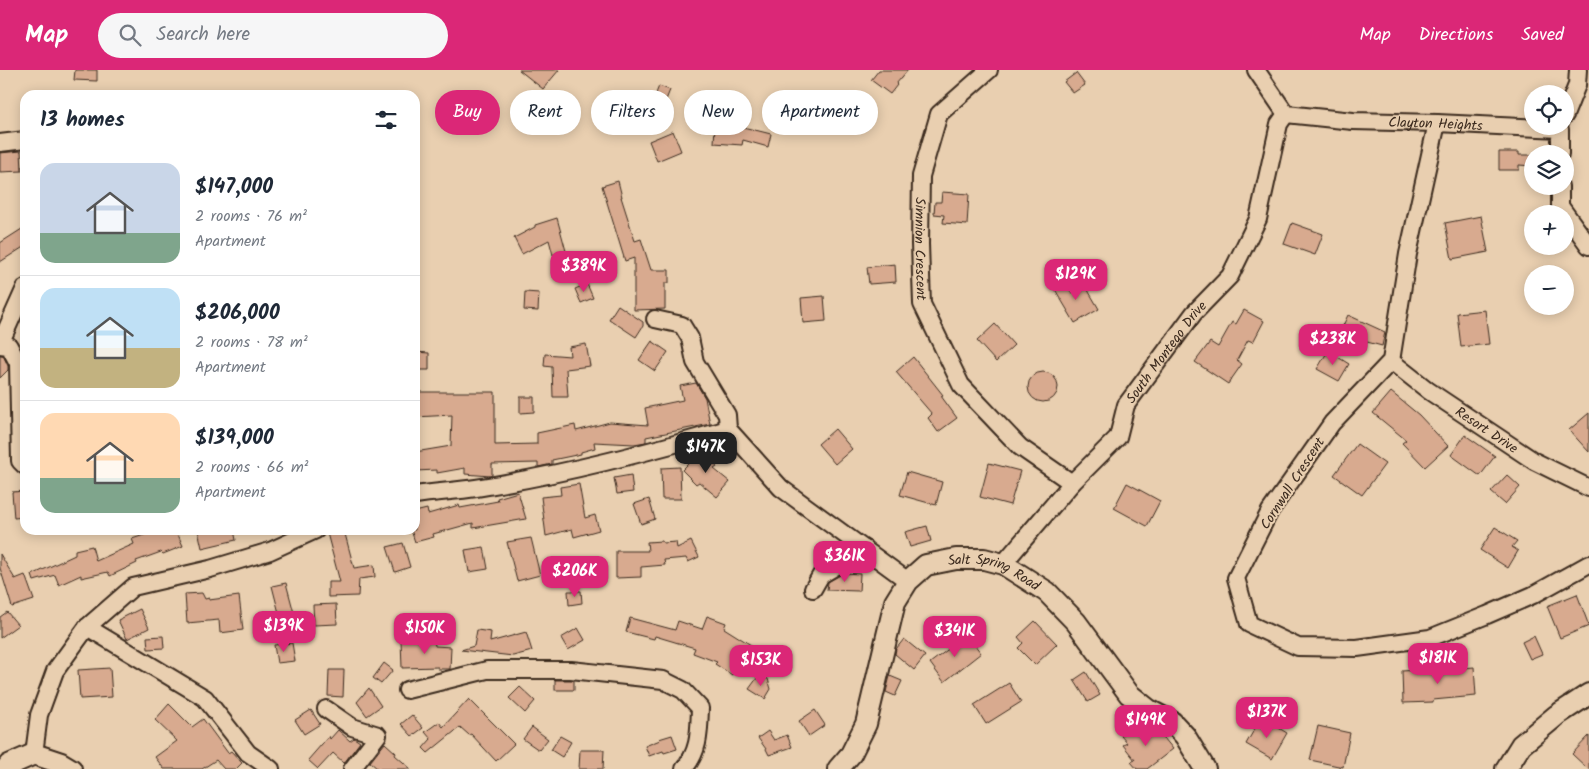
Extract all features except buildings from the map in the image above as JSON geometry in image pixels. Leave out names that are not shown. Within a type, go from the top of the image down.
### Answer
[{"type":"street","name":"Simnion Crescent","points":[[989,70],[939,114],[921,176],[920,244],[922,304],[961,385],[1020,446],[1072,483]]},
{"type":"street","points":[[1256,70],[1286,114]]},
{"type":"street","points":[[1574,93],[1577,85],[1578,70]]},
{"type":"street","name":"South Montego Drive","points":[[1003,564],[1072,483],[1118,437],[1126,404],[1194,313],[1230,276],[1258,219],[1279,124],[1286,114]]},
{"type":"street","name":"Clayton Heights","points":[[1286,114],[1353,121],[1524,123]]},
{"type":"street","points":[[1391,361],[1408,254],[1437,123]]},
{"type":"street","points":[[0,143],[20,141]]},
{"type":"street","points":[[1560,195],[1560,206],[1589,246]]},
{"type":"street","points":[[20,299],[0,344],[9,346],[18,363],[20,461]]},
{"type":"street","points":[[655,319],[682,325],[690,338],[695,362],[727,415],[728,429],[781,488],[908,581]]},
{"type":"street","name":"Resort Drive","points":[[1391,361],[1429,391],[1534,461],[1589,488]]},
{"type":"street","name":"Cornwall Crescent","points":[[1391,361],[1332,423],[1270,511],[1236,578],[1249,624],[1298,647],[1357,648],[1430,638],[1487,616],[1533,595],[1589,564]]},
{"type":"street","points":[[420,494],[477,488],[544,475],[622,458],[728,429]]},
{"type":"street","points":[[34,754],[39,715],[55,671],[87,627],[133,587],[210,569],[270,551],[305,535]]},
{"type":"street","points":[[813,589],[821,575],[865,549]]},
{"type":"street","name":"Salt Spring Road","points":[[838,769],[851,754],[866,724],[895,602],[908,581],[926,565],[956,559],[984,559],[1003,564],[1047,592],[1076,622],[1129,694],[1149,710],[1172,722],[1185,736],[1205,769]]},
{"type":"street","points":[[87,627],[205,698],[248,754],[271,769]]},
{"type":"street","points":[[407,690],[487,670],[571,670],[663,680],[683,690],[700,708],[699,735],[692,759],[684,769]]},
{"type":"street","points":[[1506,769],[1521,745],[1557,715],[1589,694]]},
{"type":"street","points":[[326,709],[352,727],[378,735],[352,769]]},
{"type":"street","points":[[6,769],[9,765],[34,754],[61,762],[71,769]]}]
